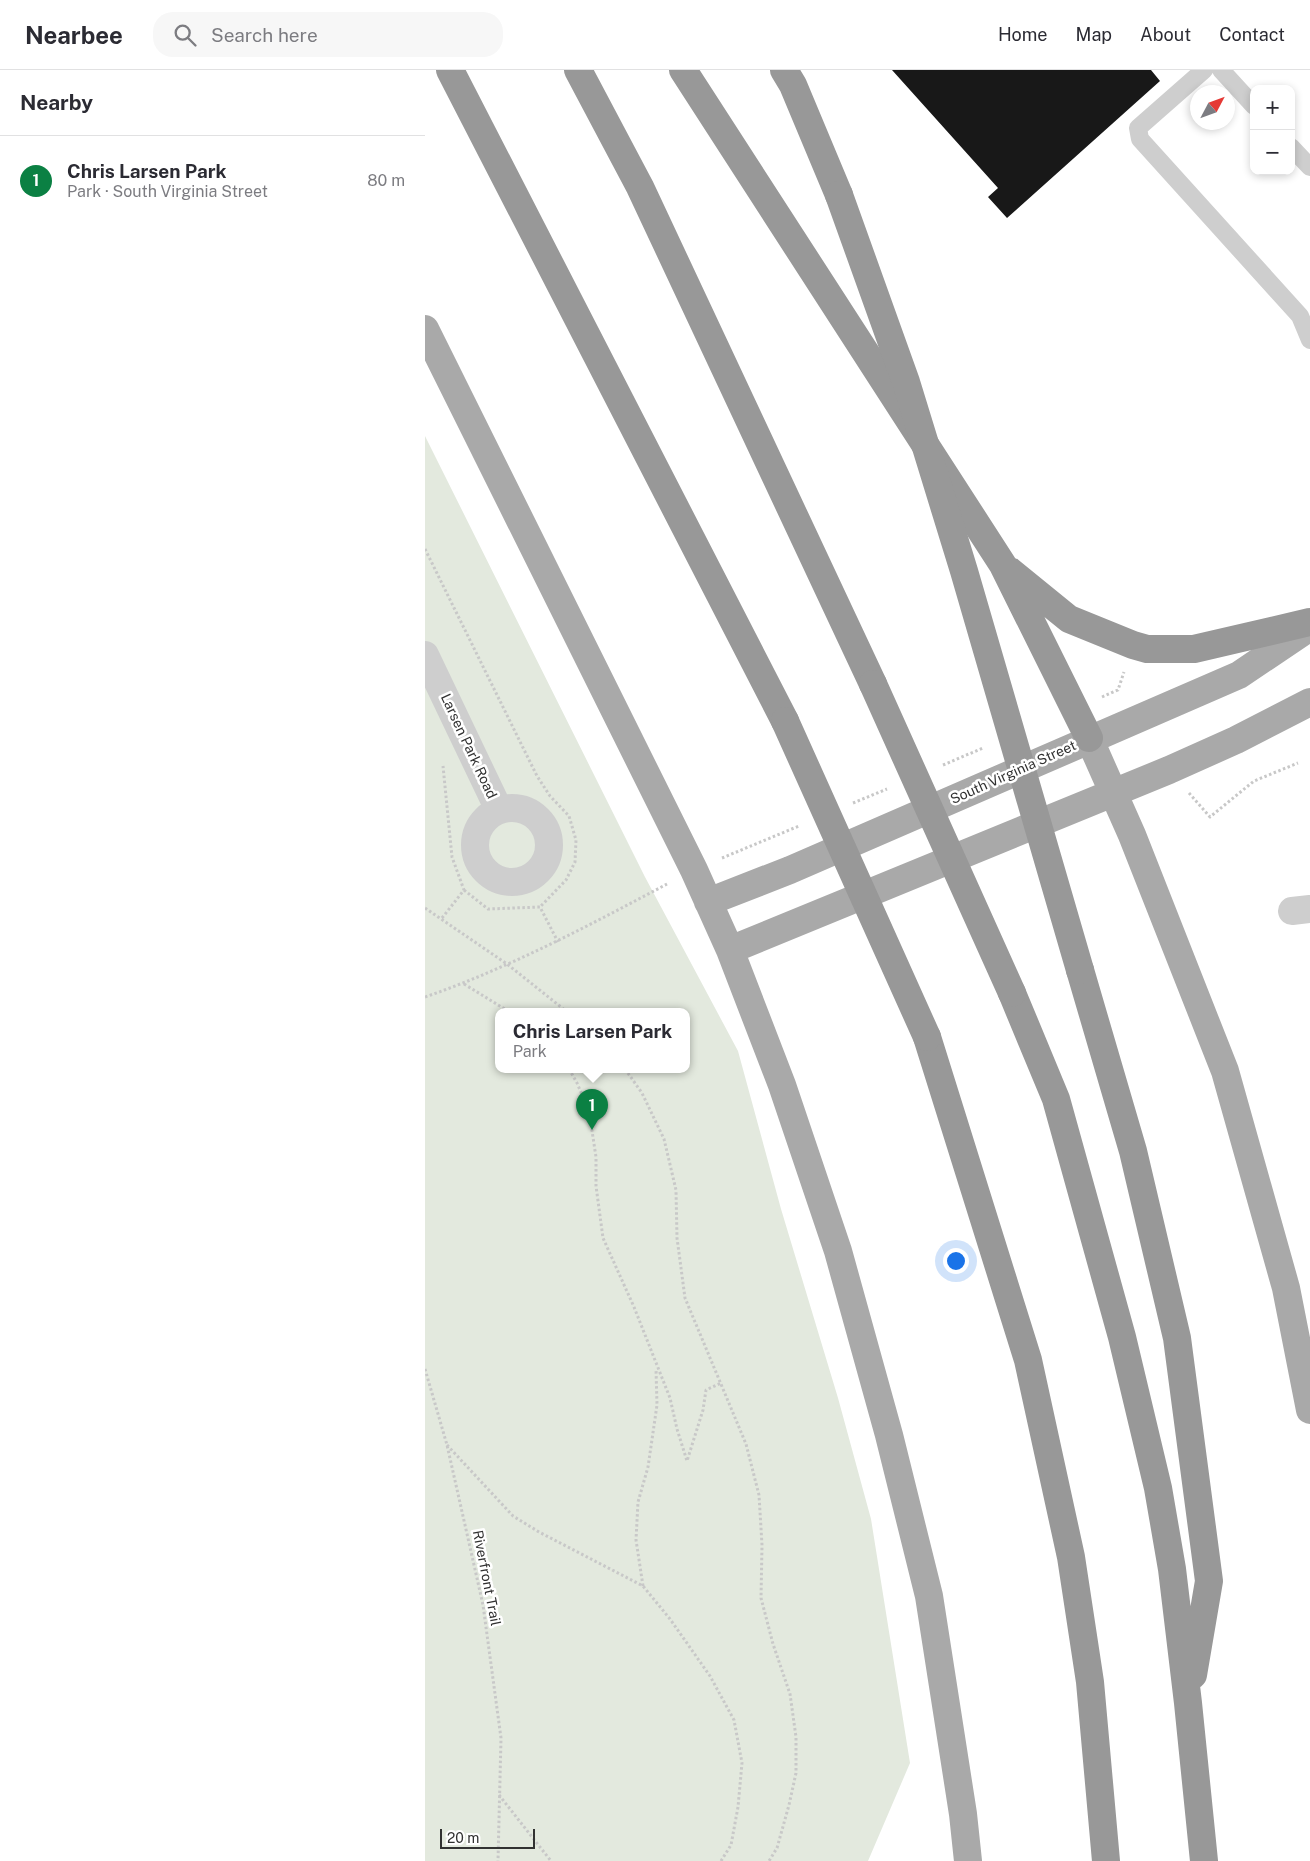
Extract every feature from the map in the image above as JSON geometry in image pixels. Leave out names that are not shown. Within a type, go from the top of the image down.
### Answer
[{"type":"highway","points":[[450,70],[785,721],[927,1037],[1028,1360],[1071,1557],[1090,1682],[1106,1861]]},
{"type":"highway","points":[[578,70],[640,187],[873,684],[1012,993],[1056,1098],[1122,1337],[1158,1488],[1172,1569],[1204,1861]]},
{"type":"highway","points":[[683,70],[1003,565],[1089,738]]},
{"type":"highway","points":[[784,70],[793,85],[839,195],[906,382],[964,572],[1133,1151],[1177,1338],[1209,1581],[1188,1703]]},
{"type":"highway","points":[[1003,565],[1069,618],[1133,646],[1147,649],[1194,649],[1310,622]]},
{"type":"main road","points":[[425,328],[694,870],[730,950],[782,1085],[835,1242],[889,1435],[929,1596],[963,1814],[968,1861]]},
{"type":"main road","name":"South Virginia Street","points":[[708,902],[790,870],[1239,674],[1310,627]]},
{"type":"main road","points":[[730,950],[1169,770],[1236,740],[1310,702]]},
{"type":"main road","points":[[1089,738],[1114,792],[1225,1071],[1286,1288],[1310,1410]]},
{"type":"street","name":"Larsen Park Road","points":[[425,655],[499,810]]},
{"type":"lane","points":[[1204,70],[1139,128],[1140,139],[1305,311],[1310,340]]},
{"type":"lane","points":[[1221,70],[1250,102]]},
{"type":"lane","points":[[1295,151],[1308,162]]},
{"type":"path","points":[[425,549],[537,776],[550,796],[569,816],[576,840],[575,862],[566,880],[540,907],[488,909],[464,890],[452,857],[442,762]]},
{"type":"path","points":[[442,918],[464,890]]},
{"type":"path","points":[[540,907],[558,942]]},
{"type":"path","points":[[425,908],[507,964],[562,1008]]},
{"type":"path","points":[[464,984],[503,1008]]},
{"type":"path","points":[[571,1073],[589,1111],[596,1158],[596,1186],[603,1238],[634,1307],[670,1398],[687,1461],[703,1410],[706,1390],[721,1383]]},
{"type":"path","points":[[628,1073],[642,1093],[664,1139],[676,1190],[677,1238],[685,1298],[746,1444],[759,1495],[762,1544],[761,1598],[773,1644],[790,1694],[796,1737],[796,1773],[777,1848],[769,1861]]},
{"type":"path","points":[[643,1586],[636,1540],[638,1502],[648,1467],[657,1405],[656,1366]]},
{"type":"path","name":"Riverfront Trail","points":[[425,1369],[447,1445],[483,1605],[501,1738],[497,1861]]},
{"type":"path","points":[[447,1445],[513,1516],[539,1532],[643,1586],[670,1619],[710,1676],[734,1720],[742,1762],[738,1808],[731,1845],[721,1861]]},
{"type":"path","points":[[499,1795],[551,1861]]},
{"type":"shaded area","points":[[425,436],[645,877],[738,1051],[781,1209],[838,1398],[871,1519],[910,1763],[868,1861],[425,1861]]},
{"type":"building","points":[[892,70],[1151,70],[1160,81],[1007,218],[988,197],[998,188]]},
{"type":"place","name":"Chris Larsen Park","points":[[592,1130]]}]
